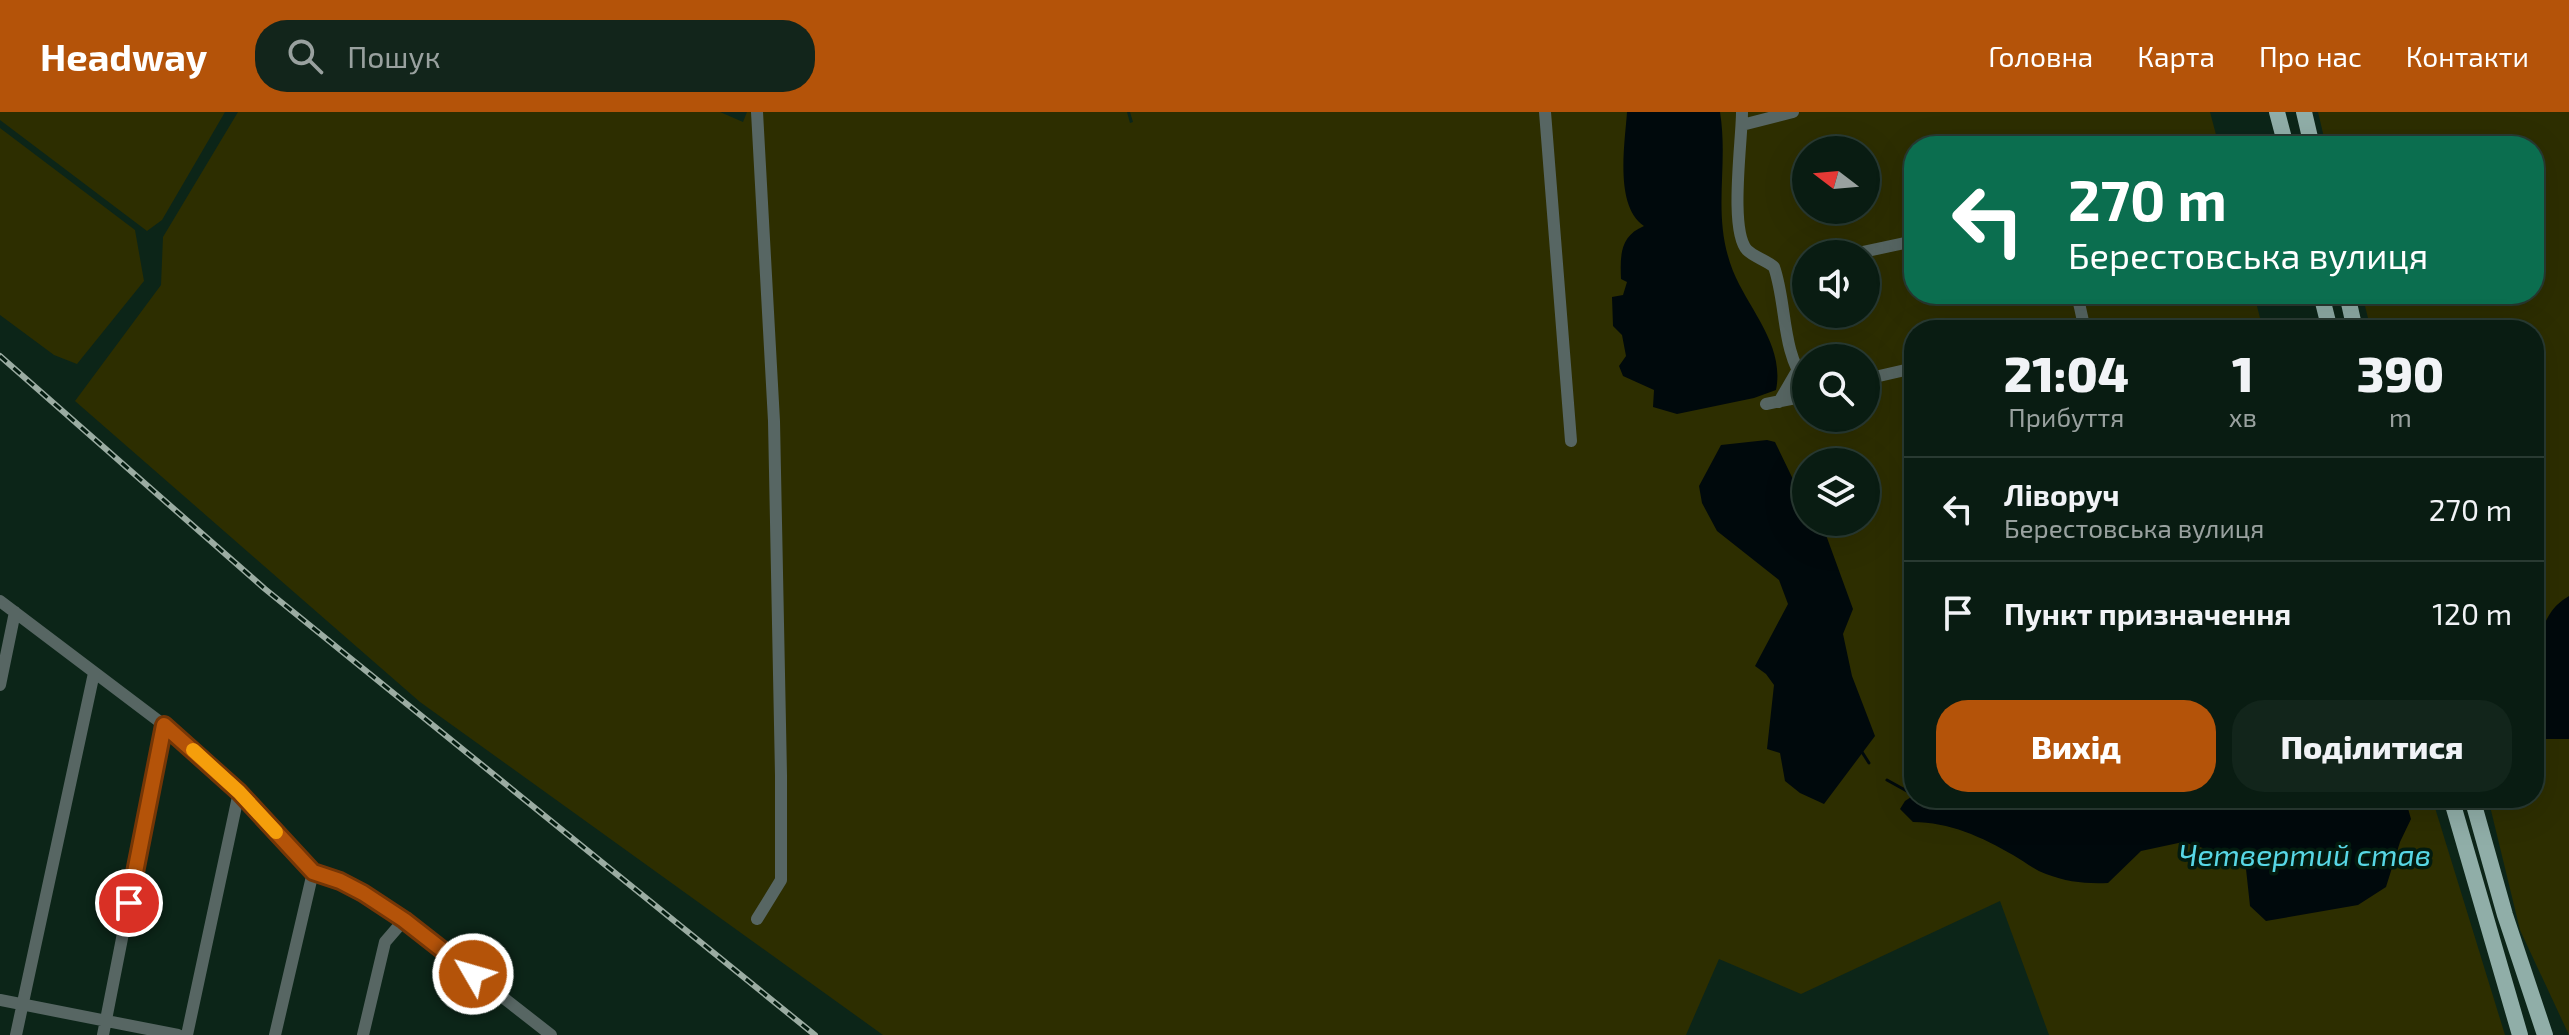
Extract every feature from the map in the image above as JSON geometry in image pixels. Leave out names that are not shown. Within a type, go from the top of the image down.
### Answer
[{"type":"main road","points":[[2277,112],[2283,136]]},
{"type":"main road","points":[[2304,112],[2310,136]]},
{"type":"main road","points":[[2454,808],[2520,1035]]},
{"type":"main road","points":[[2475,808],[2505,915],[2545,1035]]},
{"type":"street","points":[[757,112],[774,421],[781,775],[781,880],[757,919]]},
{"type":"street","points":[[1545,112],[1571,441]]},
{"type":"street","points":[[1792,354],[1774,267],[1748,251],[1740,240],[1737,187],[1742,119],[1793,112]]},
{"type":"street","points":[[1880,248],[1904,243]]},
{"type":"street","points":[[1880,376],[1904,370]]},
{"type":"street","points":[[1792,377],[1772,403],[1792,399]]},
{"type":"street","points":[[0,601],[164,725],[239,792],[313,872],[363,893],[404,920],[544,1033]]},
{"type":"street","points":[[0,685],[15,612]]},
{"type":"street","points":[[16,1035],[94,673]]},
{"type":"street","points":[[103,1035],[164,725]]},
{"type":"street","points":[[187,1035],[239,792]]},
{"type":"street","points":[[275,1035],[313,872]]},
{"type":"street","points":[[363,1035],[385,942],[404,920]]},
{"type":"street","points":[[0,1000],[178,1035]]},
{"type":"shaded area","points":[[0,112],[225,112],[162,220],[147,231],[0,120]]},
{"type":"shaded area","points":[[238,112],[720,112],[743,122],[747,112],[1127,112],[1130,123],[1133,122],[1130,112],[2210,112],[2216,136],[1904,136],[1904,304],[2256,304],[2260,320],[1904,320],[1904,808],[2435,808],[2505,1035],[2049,1035],[2000,901],[1801,994],[1719,959],[1686,1035],[883,1035],[420,702],[75,401],[161,285],[163,237]]},
{"type":"shaded area","points":[[2318,112],[2569,112],[2569,1035],[2520,930],[2490,808],[2544,808],[2544,320],[2368,320],[2364,304],[2544,304],[2544,136],[2324,136]]},
{"type":"shaded area","points":[[0,128],[135,230],[144,281],[77,364],[54,355],[0,315]]},
{"type":"water","points":[[1627,112],[1720,112],[1726,250],[1733,271],[1771,343],[1777,374],[1776,390],[1754,398],[1677,414],[1653,407],[1654,390],[1623,376],[1619,366],[1626,356],[1622,335],[1613,326],[1612,297],[1623,295],[1627,282],[1621,279],[1623,247],[1630,235],[1644,226],[1628,204],[1625,189]]},
{"type":"water","points":[[1767,440],[1775,442],[1792,477],[1792,536],[1826,536],[1853,609],[1843,634],[1852,676],[1875,736],[1824,804],[1800,793],[1785,781],[1780,753],[1767,749],[1774,685],[1755,666],[1788,604],[1779,580],[1717,531],[1702,503],[1699,486],[1721,445]]},
{"type":"water","points":[[2569,596],[2569,739],[2544,739],[2544,624]]},
{"type":"water","name":"Четвертий став","points":[[1904,803],[1904,808],[2408,808],[2411,819],[2386,887],[2358,905],[2266,921],[2250,906],[2246,869],[2239,859],[2183,842],[2141,851],[2108,883],[2069,881],[2042,872],[1965,832],[1913,822],[1900,809]]},
{"type":"waterway","points":[[1862,752],[1869,763]]},
{"type":"waterway","points":[[1887,780],[1904,789]]},
{"type":"railway","points":[[0,356],[265,589],[815,1035]]},
{"type":"slow traffic","points":[[193,750],[239,792],[276,832]]},
{"type":"route","points":[[129,903],[164,725],[239,792],[313,872],[363,893],[404,920],[473,974]]}]
